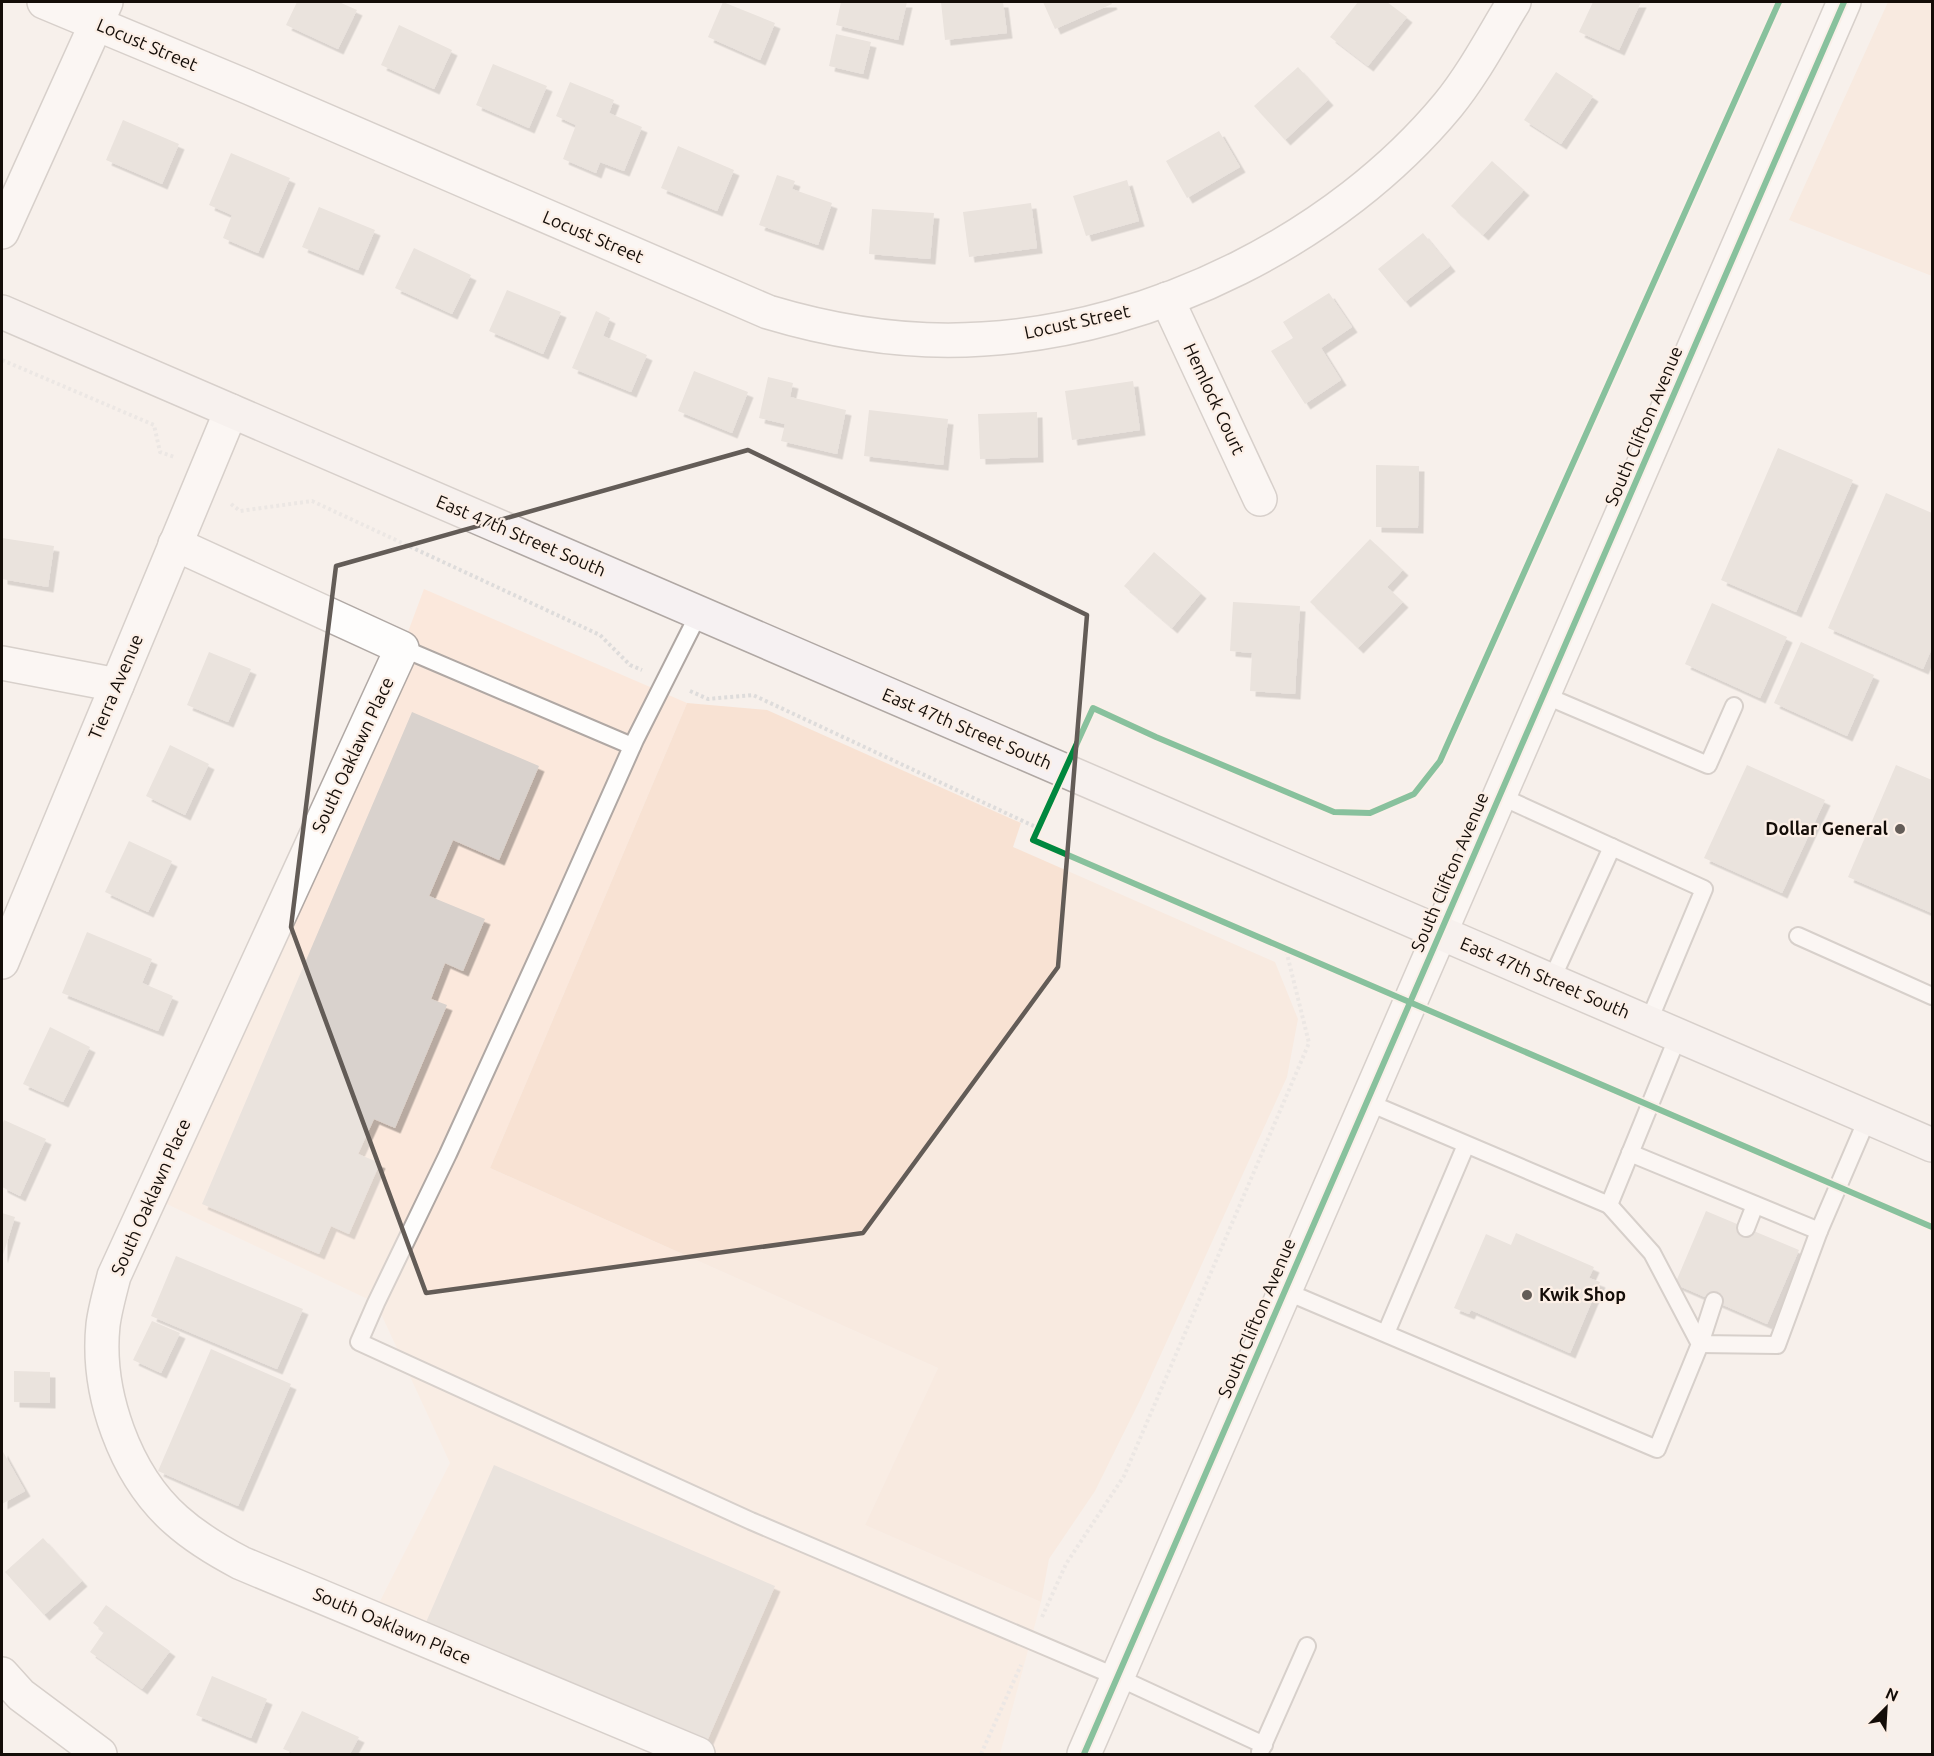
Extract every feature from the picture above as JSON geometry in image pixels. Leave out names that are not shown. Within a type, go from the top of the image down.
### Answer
[{"type":"main road","name":"East 47th Street South","points":[[2,312],[1932,1145]]},
{"type":"street","name":"Locust Street","points":[[44,2],[101,13],[250,88],[768,312],[804,323],[848,331],[938,340],[1028,335],[1124,314],[1167,300],[1213,281],[1283,244],[1341,205],[1379,175],[1415,141],[1448,104],[1478,64],[1514,2]]},
{"type":"street","name":"South Clifton Avenue","points":[[1084,1755],[1844,2]]},
{"type":"street","points":[[2,232],[101,13]]},
{"type":"street","name":"Hemlock Court","points":[[1167,300],[1260,499]]},
{"type":"street","name":"Tierra Avenue","points":[[2,962],[231,411]]},
{"type":"street","points":[[175,544],[402,648]]},
{"type":"street","name":"South Oaklawn Place","points":[[402,648],[114,1276],[103,1326],[103,1369],[111,1411],[125,1450],[147,1488],[175,1520],[216,1550],[241,1563],[698,1755]]},
{"type":"street","points":[[2,663],[117,685]]},
{"type":"street","points":[[2,1674],[21,1695],[100,1755]]},
{"type":"lane","points":[[699,613],[632,746],[453,1143],[359,1342],[751,1521],[1117,1677],[1261,1750],[1307,1646]]},
{"type":"lane","points":[[402,648],[632,746]]},
{"type":"lane","points":[[1544,695],[1708,765],[1734,706]]},
{"type":"lane","points":[[1500,796],[1704,890],[1648,1023]]},
{"type":"lane","points":[[1551,981],[1612,847]]},
{"type":"lane","points":[[1798,936],[1932,996]]},
{"type":"lane","points":[[1609,1205],[1678,1036]]},
{"type":"lane","points":[[1367,1102],[1609,1205],[1652,1253],[1700,1344]]},
{"type":"lane","points":[[1700,1344],[1777,1345],[1819,1231],[1868,1117]]},
{"type":"lane","points":[[1386,1333],[1466,1145]]},
{"type":"lane","points":[[1630,1153],[1819,1231]]},
{"type":"lane","points":[[1746,1228],[1755,1205]]},
{"type":"lane","points":[[1285,1292],[1657,1449],[1700,1344],[1714,1301]]},
{"type":"path","points":[[2,360],[154,425],[160,452],[177,459],[240,512],[312,501],[600,635],[630,665],[708,699],[753,695],[1037,831],[1065,771]]},
{"type":"path","points":[[1276,945],[1297,954]]},
{"type":"path","points":[[981,1755],[1066,1564],[1124,1476],[1310,1044],[1286,950]]},
{"type":"highlighted area","points":[[748,450],[1087,615],[1058,967],[863,1233],[426,1293],[291,927],[336,566]]},
{"type":"shaded area","points":[[1888,2],[1932,2],[1932,276],[1789,220]]},
{"type":"shaded area","points":[[424,589],[687,703],[490,1168],[938,1368],[865,1525],[1041,1602],[1000,1754],[701,1754],[376,1609],[450,1463],[376,1303],[150,1196],[402,648]]},
{"type":"shaded area","points":[[687,703],[767,710],[1021,823],[1013,847],[1275,962],[1298,1019],[1287,1077],[1141,1398],[1095,1491],[1049,1559],[1041,1602],[865,1525],[938,1368],[490,1168]]},
{"type":"building","points":[[297,2],[339,2],[357,10],[338,49],[286,25]]},
{"type":"building","points":[[723,2],[775,23],[760,60],[708,37]]},
{"type":"building","points":[[841,2],[907,2],[898,40],[836,25]]},
{"type":"building","points":[[941,2],[1003,2],[1007,33],[945,40]]},
{"type":"building","points":[[1043,2],[1111,2],[1112,4],[1055,29]]},
{"type":"building","points":[[1358,2],[1387,2],[1407,17],[1368,66],[1330,37]]},
{"type":"building","points":[[1593,2],[1641,2],[1619,50],[1579,32]]},
{"type":"building","points":[[399,25],[452,50],[434,89],[381,65]]},
{"type":"building","points":[[836,34],[871,42],[863,74],[829,66]]},
{"type":"building","points":[[493,64],[547,86],[529,128],[476,105]]},
{"type":"building","points":[[1298,67],[1328,100],[1285,140],[1254,106]]},
{"type":"building","points":[[1556,72],[1593,96],[1561,144],[1524,120]]},
{"type":"building","points":[[570,82],[614,100],[609,113],[642,127],[624,171],[600,162],[596,173],[563,159],[576,125],[556,116]]},
{"type":"building","points":[[123,120],[179,144],[162,184],[106,160]]},
{"type":"building","points":[[1219,131],[1240,167],[1187,198],[1166,161]]},
{"type":"building","points":[[678,146],[734,170],[717,211],[661,188]]},
{"type":"building","points":[[231,153],[290,178],[258,253],[223,238],[232,215],[209,205]]},
{"type":"building","points":[[1492,161],[1524,190],[1483,235],[1451,206]]},
{"type":"building","points":[[777,175],[795,181],[792,189],[832,203],[818,245],[759,225]]},
{"type":"building","points":[[1127,180],[1139,221],[1086,236],[1073,196]]},
{"type":"building","points":[[1031,203],[1037,248],[969,257],[963,212]]},
{"type":"building","points":[[319,207],[375,230],[358,270],[302,247]]},
{"type":"building","points":[[872,209],[934,213],[930,259],[869,254]]},
{"type":"building","points":[[1423,233],[1450,266],[1405,302],[1378,269]]},
{"type":"building","points":[[414,248],[471,275],[452,314],[395,288]]},
{"type":"building","points":[[507,290],[561,312],[543,354],[489,331]]},
{"type":"building","points":[[1329,293],[1352,327],[1321,348],[1341,380],[1305,404],[1271,351],[1293,338],[1283,322]]},
{"type":"building","points":[[596,311],[610,318],[603,336],[647,355],[631,392],[572,368]]},
{"type":"building","points":[[694,371],[748,392],[732,433],[678,411]]},
{"type":"building","points":[[768,377],[793,383],[790,397],[846,410],[837,454],[781,441],[785,424],[759,418]]},
{"type":"building","points":[[1133,381],[1140,430],[1072,440],[1065,391]]},
{"type":"building","points":[[869,410],[948,419],[943,465],[864,456]]},
{"type":"building","points":[[1037,412],[1038,457],[980,459],[978,414]]},
{"type":"building","points":[[1778,448],[1853,480],[1796,612],[1721,580]]},
{"type":"building","points":[[1376,465],[1419,466],[1418,528],[1376,527]]},
{"type":"building","points":[[1886,493],[1932,513],[1932,648],[1923,669],[1828,628]]},
{"type":"building","points":[[2,538],[54,546],[48,587],[2,579]]},
{"type":"building","points":[[1370,539],[1403,570],[1387,587],[1403,602],[1358,648],[1310,602]]},
{"type":"building","points":[[1154,552],[1201,593],[1172,628],[1124,586]]},
{"type":"building","points":[[1233,602],[1300,606],[1295,694],[1250,691],[1252,653],[1230,651]]},
{"type":"building","points":[[1712,603],[1787,637],[1760,698],[1685,664]]},
{"type":"building","points":[[1801,642],[1874,675],[1847,736],[1774,703]]},
{"type":"building","points":[[209,652],[251,669],[228,722],[187,705]]},
{"type":"building","points":[[412,712],[539,766],[499,860],[453,840],[429,896],[485,919],[463,971],[445,963],[431,999],[447,1005],[395,1128],[374,1119],[358,1154],[380,1163],[349,1234],[331,1226],[319,1254],[202,1204]]},
{"type":"building","points":[[170,745],[209,764],[185,815],[146,796]]},
{"type":"building","points":[[1747,765],[1825,800],[1782,893],[1704,858]]},
{"type":"building","name":"Dollar General","points":[[1896,765],[1932,780],[1932,913],[1848,877]]},
{"type":"building","points":[[129,841],[172,861],[148,912],[105,892]]},
{"type":"building","points":[[87,932],[152,959],[142,983],[173,996],[158,1031],[62,993]]},
{"type":"building","points":[[50,1027],[90,1047],[63,1102],[23,1084]]},
{"type":"building","points":[[4,1120],[46,1139],[20,1196],[2,1187],[2,1126]]},
{"type":"building","name":"Kwik Shop","points":[[1706,1211],[1799,1250],[1767,1324],[1675,1284]]},
{"type":"building","points":[[2,1213],[15,1217],[2,1258]]},
{"type":"building","name":"Kwik Shop","points":[[1516,1233],[1594,1267],[1589,1278],[1600,1282],[1570,1353],[1471,1310],[1469,1314],[1454,1308],[1486,1234],[1511,1245]]},
{"type":"building","points":[[176,1256],[303,1309],[277,1369],[151,1316]]},
{"type":"building","points":[[152,1321],[180,1333],[161,1373],[133,1360]]},
{"type":"building","points":[[211,1349],[291,1384],[238,1506],[158,1471]]},
{"type":"building","points":[[14,1371],[50,1372],[50,1403],[14,1402]]},
{"type":"building","points":[[2,1450],[25,1491],[2,1504]]},
{"type":"building","points":[[494,1465],[775,1586],[704,1748],[424,1627]]},
{"type":"building","points":[[43,1538],[82,1581],[44,1615],[5,1572]]},
{"type":"building","points":[[106,1605],[170,1651],[142,1689],[90,1652],[104,1632],[93,1623]]},
{"type":"building","points":[[212,1676],[267,1699],[251,1738],[196,1715]]},
{"type":"building","points":[[302,1711],[359,1737],[350,1754],[296,1754],[283,1749]]},
{"type":"cycle path","points":[[1779,2],[1440,761],[1414,794],[1370,813],[1334,812],[1093,708],[1033,840],[1932,1227]]},
{"type":"cycle path","points":[[1084,1754],[1844,2]]},
{"type":"place","name":"Dollar General","points":[[1900,829]]},
{"type":"place","name":"Kwik Shop","points":[[1527,1295]]}]
